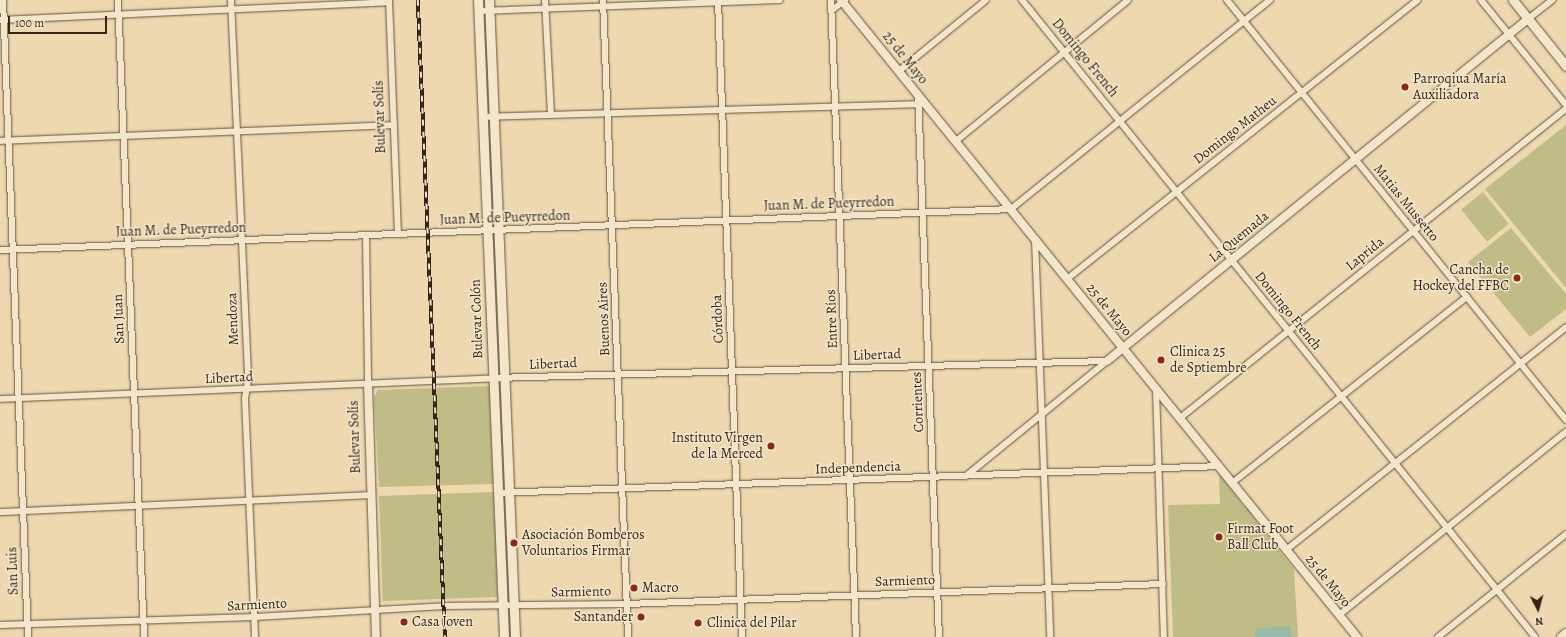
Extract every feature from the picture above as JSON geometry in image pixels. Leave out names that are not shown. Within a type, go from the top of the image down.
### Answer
[{"type":"main road","name":"Bulevar Colón","points":[[478,0],[504,637]]},
{"type":"main road","name":"Bulevar Colón","points":[[489,0],[515,637]]},
{"type":"main road","points":[[1513,0],[1566,66]]},
{"type":"street","name":"San Luis","points":[[3,0],[2,20],[14,249],[28,637]]},
{"type":"street","name":"San Juan","points":[[118,0],[144,637]]},
{"type":"street","name":"Mendoza","points":[[231,0],[242,240],[250,501],[256,637]]},
{"type":"street","points":[[545,0],[551,115]]},
{"type":"street","points":[[479,11],[546,8],[604,3],[780,0]]},
{"type":"street","name":"Entre Ríos","points":[[831,0],[856,637]]},
{"type":"street","points":[[899,71],[986,0]]},
{"type":"street","name":"Domingo French","points":[[1022,0],[1535,637]]},
{"type":"street","points":[[956,141],[1128,0]]},
{"type":"street","name":"Matias Mussetto","points":[[1227,0],[1566,420]]},
{"type":"street","points":[[1011,209],[1270,0]]},
{"type":"street","name":"Domingo Matheu","points":[[1068,279],[1418,0]]},
{"type":"street","points":[[1482,0],[1566,105]]},
{"type":"street","points":[[1528,19],[1552,0]]},
{"type":"street","points":[[2,20],[231,9],[314,3],[389,1]]},
{"type":"street","name":"Bulevar Solís","points":[[389,1],[398,234]]},
{"type":"street","name":"Córdoba","points":[[718,1],[742,637]]},
{"type":"street","points":[[831,11],[841,1]]},
{"type":"street","name":"25 de Mayo","points":[[841,1],[918,94],[922,104],[956,141],[1357,637]]},
{"type":"street","name":"Buenos Aires","points":[[604,3],[628,637]]},
{"type":"street","name":"La Quemada","points":[[966,476],[1528,19]]},
{"type":"street","points":[[483,117],[722,108],[922,104]]},
{"type":"street","name":"Corrientes","points":[[922,104],[922,213],[939,637]]},
{"type":"street","name":"Laprida","points":[[1180,418],[1566,109]]},
{"type":"street","points":[[0,141],[394,125]]},
{"type":"street","name":"Juan M. de Pueyrredon","points":[[0,250],[1011,209]]},
{"type":"street","name":"Bulevar Solís","points":[[366,235],[370,495],[376,637]]},
{"type":"street","points":[[1035,239],[1050,637]]},
{"type":"street","points":[[1232,483],[1467,297]]},
{"type":"street","points":[[1286,550],[1566,327]]},
{"type":"street","name":"Libertad","points":[[0,399],[494,378],[1107,361]]},
{"type":"street","points":[[1156,388],[1164,637]]},
{"type":"street","points":[[1339,615],[1566,432]]},
{"type":"street","name":"Independencia","points":[[498,493],[1219,466]]},
{"type":"street","points":[[0,512],[370,495]]},
{"type":"street","points":[[1438,637],[1566,534]]},
{"type":"street","name":"Sarmiento","points":[[0,625],[255,617],[503,605],[627,604],[1162,584]]},
{"type":"street","points":[[1562,637],[1566,633]]},
{"type":"shaded area","points":[[1566,125],[1566,288],[1485,189]]},
{"type":"shaded area","points":[[1483,192],[1509,224],[1487,241],[1461,210]]},
{"type":"shaded area","name":"Cancha de Hockey del FFBC","points":[[1511,228],[1566,294],[1566,309],[1530,337],[1468,262]]},
{"type":"shaded area","points":[[490,386],[494,484],[379,487],[374,397],[378,390]]},
{"type":"shaded area","name":"Firmat Foot Ball Club","points":[[1219,474],[1246,509],[1251,509],[1252,516],[1294,569],[1298,637],[1173,637],[1168,505],[1220,504]]},
{"type":"shaded area","points":[[494,492],[498,597],[383,601],[379,496]]},
{"type":"shaded area","points":[[1291,626],[1291,637],[1255,637],[1255,629]]},
{"type":"railway","points":[[418,0],[445,637]]},
{"type":"place","name":"Parroqiua María Auxiliadora","points":[[1405,87]]},
{"type":"place","name":"Cancha de Hockey del FFBC","points":[[1517,278]]},
{"type":"place","name":"Clinica 25 de Sptiembre","points":[[1161,360]]},
{"type":"place","name":"Instituto Virgen de la Merced","points":[[771,446]]},
{"type":"place","name":"Firmat Foot Ball Club","points":[[1219,537]]},
{"type":"place","name":"Asociación Bomberos Voluntarios Firmar","points":[[514,543]]},
{"type":"place","name":"Macro","points":[[634,588]]},
{"type":"place","name":"Santander","points":[[641,617]]},
{"type":"place","name":"Casa Joven","points":[[404,622]]},
{"type":"place","name":"Clinica del Pilar","points":[[698,623]]}]
